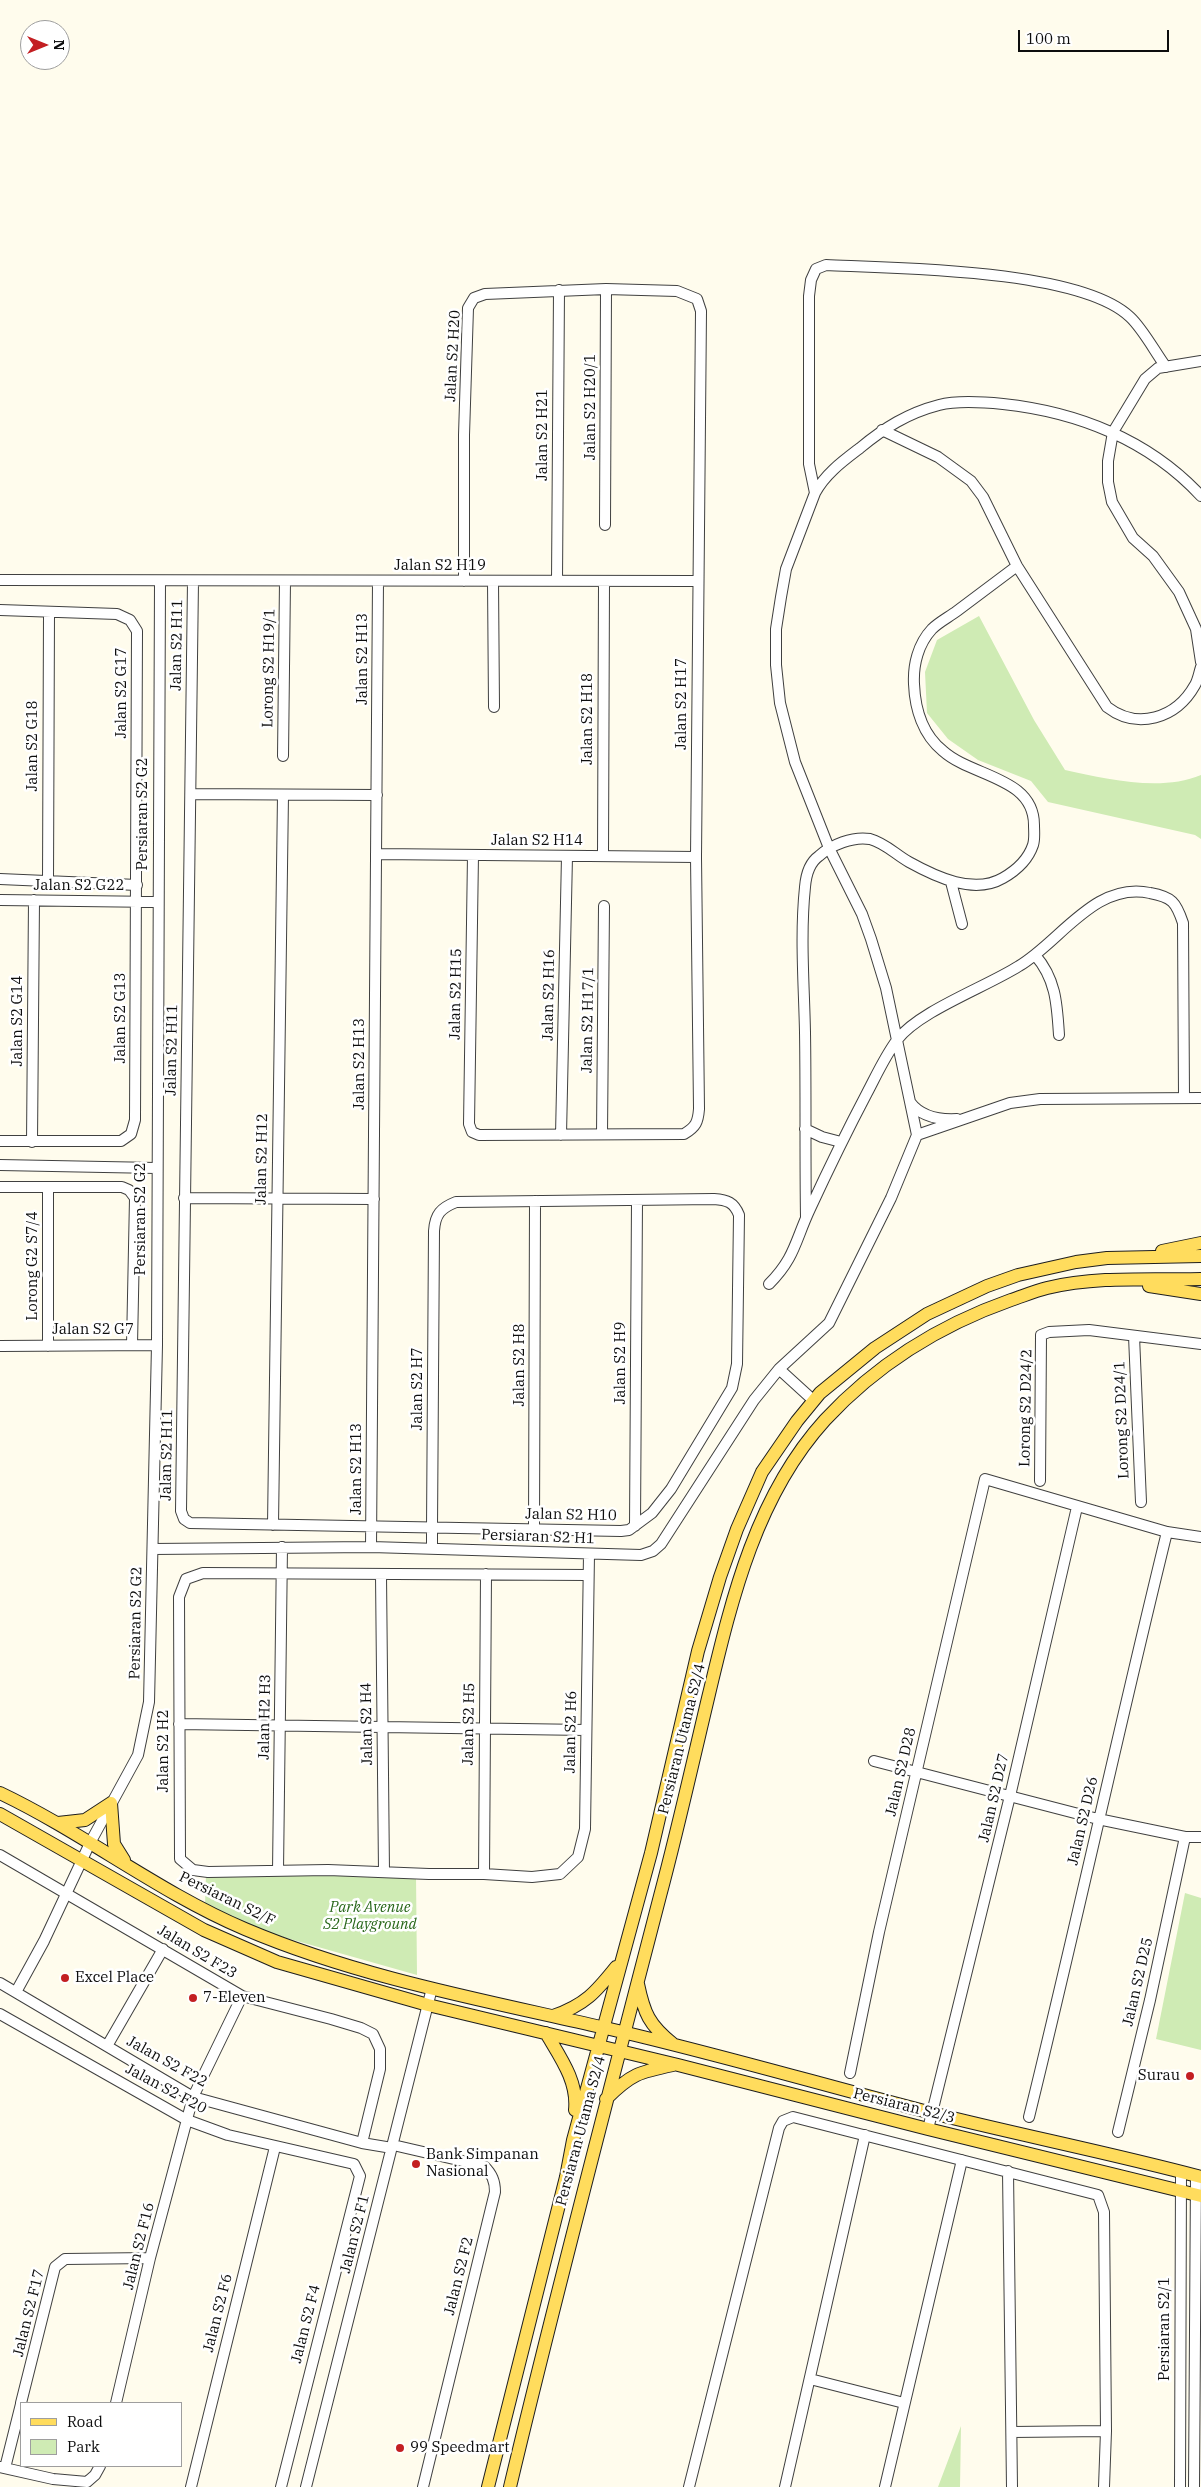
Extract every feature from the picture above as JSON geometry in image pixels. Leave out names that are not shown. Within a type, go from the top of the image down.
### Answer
[{"type":"main road","points":[[1128,1257],[1201,1243]]},
{"type":"main road","points":[[572,2140],[651,1853],[698,1651],[726,1561],[737,1529],[762,1472],[813,1400],[875,1348],[927,1314],[957,1299],[1010,1278],[1055,1266],[1108,1258],[1201,1256]]},
{"type":"main road","points":[[1112,1280],[1201,1294]]},
{"type":"main road","name":"Persiaran Utama S2/4","points":[[510,2487],[556,2293],[660,1895],[738,1584],[759,1526],[793,1461],[822,1424],[856,1388],[938,1331],[978,1312],[1047,1288],[1112,1280],[1201,1280]]},
{"type":"main road","name":"Persiaran S2/F","points":[[0,1793],[58,1823],[204,1909],[244,1928],[328,1959],[432,1988],[604,2028],[932,2113],[1198,2176]]},
{"type":"main road","points":[[58,1823],[85,1820],[111,1803],[114,1844],[128,1864]]},
{"type":"main road","points":[[0,1814],[204,1930],[277,1962],[428,2005],[599,2047]]},
{"type":"main road","points":[[550,2016],[572,2009],[587,2000],[620,1962]]},
{"type":"main road","points":[[637,1979],[644,2009],[650,2022],[658,2032],[677,2047]]},
{"type":"main road","points":[[546,2033],[566,2066],[576,2096],[572,2140]]},
{"type":"main road","name":"Persiaran S2/3","points":[[599,2047],[1198,2195]]},
{"type":"main road","points":[[606,2098],[627,2078],[644,2071],[678,2065]]},
{"type":"main road","name":"Persiaran Utama S2/4","points":[[488,2487],[566,2176],[572,2140]]},
{"type":"street","points":[[814,493],[809,464],[809,296],[811,280],[816,269],[826,265],[975,272],[1081,291],[1130,317],[1166,367]]},
{"type":"street","name":"Jalan S2 H20","points":[[464,581],[464,436],[468,308],[474,298],[485,294],[559,290],[606,290],[677,291],[697,299]]},
{"type":"street","name":"Jalan S2 H21","points":[[557,581],[559,290]]},
{"type":"street","name":"Jalan S2 H20/1","points":[[605,525],[606,290]]},
{"type":"street","name":"Jalan S2 H17","points":[[602,1134],[684,1134],[693,1129],[698,1122],[696,856],[701,311],[697,299]]},
{"type":"street","points":[[1201,361],[1158,368],[1145,379],[1113,432],[1108,461],[1108,482],[1112,502],[1133,538],[1153,556],[1179,592],[1196,629],[1201,662]]},
{"type":"street","points":[[1201,496],[1161,461],[1113,432],[1078,418],[1035,408],[985,402],[941,404],[912,414],[882,430],[821,482],[814,493],[786,569],[776,629],[776,665],[780,703],[795,762],[829,848],[862,914],[886,988],[917,1135],[1010,1103],[1040,1099],[1201,1098]]},
{"type":"street","points":[[882,430],[938,457],[971,481],[990,510],[1017,566],[1107,706],[1118,715],[1133,720],[1152,719],[1168,712],[1195,685],[1201,667]]},
{"type":"street","points":[[806,1218],[805,886],[808,870],[816,857],[829,848],[850,840],[867,838],[883,844],[908,861],[952,882],[997,881],[1011,874],[1026,860],[1033,843],[1034,811],[1027,798],[1014,787],[960,763],[943,752],[932,740],[920,721],[914,696],[913,669],[920,648],[933,628],[1017,566]]},
{"type":"street","points":[[0,580],[160,581]]},
{"type":"street","name":"Jalan S2 H19","points":[[160,581],[698,581]]},
{"type":"street","name":"Persiaran S2 G2","points":[[16,1992],[67,1893],[90,1843],[138,1755],[149,1702],[156,1345],[160,581]]},
{"type":"street","name":"Jalan S2 H11","points":[[184,1519],[181,1511],[184,1198],[191,794],[188,581]]},
{"type":"street","name":"Lorong S2 H19/1","points":[[283,756],[285,581]]},
{"type":"street","name":"Jalan S2 H13","points":[[371,1547],[378,581]]},
{"type":"street","points":[[493,581],[494,706]]},
{"type":"street","name":"Jalan S2 H18","points":[[603,856],[604,581]]},
{"type":"street","name":"Jalan S2 G17","points":[[0,610],[117,614],[130,620],[137,631],[137,901]]},
{"type":"street","name":"Jalan S2 G18","points":[[48,881],[49,612]]},
{"type":"street","points":[[191,794],[377,795]]},
{"type":"street","name":"Jalan S2 H12","points":[[272,1525],[283,795]]},
{"type":"street","name":"Jalan S2 H14","points":[[376,854],[696,856]]},
{"type":"street","name":"Jalan S2 H15","points":[[473,855],[469,1124],[472,1132],[479,1136],[561,1135]]},
{"type":"street","name":"Jalan S2 H16","points":[[561,1135],[567,856]]},
{"type":"street","points":[[0,878],[137,885]]},
{"type":"street","points":[[952,882],[962,924]]},
{"type":"street","points":[[768,1284],[792,1255],[806,1218],[841,1142],[897,1040],[914,1023],[1020,966],[1092,905],[1112,896],[1142,891],[1165,896],[1177,906],[1183,923],[1184,1098]]},
{"type":"street","name":"Jalan S2 G22","points":[[0,900],[158,902]]},
{"type":"street","name":"Jalan S2 G14","points":[[32,1142],[34,900]]},
{"type":"street","name":"Jalan S2 G13","points":[[32,1142],[120,1141],[131,1134],[135,1120],[137,901]]},
{"type":"street","name":"Jalan S2 H17/1","points":[[602,1134],[604,906]]},
{"type":"street","points":[[1035,955],[1045,966],[1055,990],[1059,1035]]},
{"type":"street","points":[[910,1101],[916,1110],[924,1115],[950,1120],[964,1119]]},
{"type":"street","points":[[805,1129],[822,1137],[841,1142]]},
{"type":"street","points":[[561,1135],[602,1134]]},
{"type":"street","name":"Persiaran S2 H1","points":[[153,1549],[371,1547],[641,1555],[653,1551],[661,1544],[754,1400],[779,1369],[829,1323],[891,1198],[917,1135]]},
{"type":"street","points":[[0,1141],[32,1142]]},
{"type":"street","points":[[0,1165],[156,1168]]},
{"type":"street","points":[[0,1187],[122,1187],[129,1190],[135,1198],[132,1345]]},
{"type":"street","name":"Lorong G2 S7/4","points":[[48,1187],[48,1346]]},
{"type":"street","points":[[184,1198],[374,1199]]},
{"type":"street","name":"Jalan S2 H9","points":[[635,1526],[637,1200]]},
{"type":"street","name":"Jalan S2 H10","points":[[184,1519],[190,1523],[621,1531],[629,1530],[652,1513],[671,1489],[732,1388],[737,1364],[741,1236],[739,1215],[735,1206],[726,1200],[456,1202],[445,1206],[439,1212],[435,1218],[434,1230]]},
{"type":"street","name":"Jalan S2 H8","points":[[534,1530],[535,1201]]},
{"type":"street","name":"Jalan S2 H7","points":[[432,1548],[434,1230]]},
{"type":"street","name":"Lorong S2 D24/2","points":[[1040,1481],[1041,1335],[1049,1332],[1089,1330],[1134,1336]]},
{"type":"street","points":[[1134,1336],[1201,1344]]},
{"type":"street","name":"Lorong S2 D24/1","points":[[1134,1336],[1141,1502]]},
{"type":"street","name":"Jalan S2 G7","points":[[0,1346],[156,1345]]},
{"type":"street","points":[[779,1369],[813,1400]]},
{"type":"street","name":"Jalan S2 D28","points":[[850,2073],[878,1932],[985,1479],[1077,1507]]},
{"type":"street","points":[[1077,1507],[1167,1532],[1201,1537]]},
{"type":"street","name":"Jalan S2 D27","points":[[928,2129],[1010,1796],[1077,1507]]},
{"type":"street","name":"Jalan S2 D26","points":[[1029,2116],[1167,1532]]},
{"type":"street","name":"Jalan H2 H3","points":[[278,1870],[282,1547]]},
{"type":"street","name":"Jalan S2 H6","points":[[208,1872],[278,1870],[484,1874],[532,1877],[560,1874],[578,1857],[585,1830],[589,1554]]},
{"type":"street","name":"Jalan S2 H2","points":[[208,1872],[193,1870],[180,1859],[179,1597],[186,1579],[203,1573],[282,1575]]},
{"type":"street","name":"Jalan S2 H5","points":[[484,1874],[486,1574]]},
{"type":"street","points":[[282,1575],[588,1575]]},
{"type":"street","name":"Jalan S2 H4","points":[[381,1575],[381,1726],[384,1872]]},
{"type":"street","points":[[179,1724],[281,1724],[586,1730]]},
{"type":"street","points":[[874,1761],[1098,1819],[1185,1837],[1201,1838]]},
{"type":"street","name":"Jalan S2 D25","points":[[1118,2132],[1150,2000],[1185,1837]]},
{"type":"street","name":"Jalan S2 F23","points":[[0,1855],[242,1996],[331,2019],[361,2028],[372,2034],[380,2049],[380,2069],[362,2143]]},
{"type":"street","points":[[107,2046],[163,1949]]},
{"type":"street","name":"Jalan S2 F22","points":[[0,1983],[193,2096],[362,2143],[392,2146]]},
{"type":"street","name":"Jalan S2 F1","points":[[306,2487],[432,1988]]},
{"type":"street","name":"Jalan S2 F16","points":[[116,2402],[150,2258],[193,2096],[242,1996]]},
{"type":"street","name":"Jalan S2 F20","points":[[0,2014],[187,2120],[275,2147],[354,2164],[357,2169]]},
{"type":"street","points":[[689,2487],[779,2128],[783,2121],[793,2117],[1098,2195],[1104,2212],[1106,2432],[1104,2487]]},
{"type":"street","points":[[786,2487],[865,2135]]},
{"type":"street","name":"Jalan S2 F2","points":[[392,2146],[484,2166],[490,2171],[495,2184],[495,2192],[423,2487]]},
{"type":"street","name":"Jalan S2 F6","points":[[191,2487],[275,2147]]},
{"type":"street","points":[[885,2487],[962,2160]]},
{"type":"street","name":"Jalan S2 F4","points":[[282,2487],[360,2176],[357,2169]]},
{"type":"street","points":[[1008,2171],[1012,2487]]},
{"type":"street","name":"Persiaran S2/1","points":[[1180,2487],[1181,2172]]},
{"type":"street","name":"Persiaran S2/1","points":[[1194,2487],[1198,2396],[1198,2176]]},
{"type":"street","name":"Jalan S2 F17","points":[[21,2402],[55,2267],[59,2262],[65,2259],[150,2258]]},
{"type":"street","points":[[810,2379],[904,2403]]},
{"type":"street","points":[[1180,2395],[1198,2396]]},
{"type":"street","name":"Jalan S2 F17","points":[[2,2467],[20,2407]]},
{"type":"street","points":[[1012,2432],[1106,2432]]},
{"type":"street","points":[[2,2467],[53,2479],[87,2482],[95,2475],[99,2467]]},
{"type":"green space","points":[[979,616],[1034,720],[1065,770],[1116,780],[1151,783],[1169,783],[1201,775],[1201,839],[1195,835],[1048,802],[1031,781],[978,760],[948,739],[927,713],[925,672],[937,640]]},
{"type":"green space","name":"Park Avenue S2 Playground","points":[[206,1874],[416,1875],[417,1975],[244,1926],[205,1905]]},
{"type":"green space","points":[[1185,1893],[1201,1898],[1201,2050],[1156,2039]]},
{"type":"green space","points":[[961,2426],[960,2487],[938,2487]]},
{"type":"place","name":"Excel Place","points":[[65,1978]]},
{"type":"place","name":"7-Eleven","points":[[193,1998]]},
{"type":"place","name":"Surau","points":[[1190,2076]]},
{"type":"place","name":"Bank Simpanan Nasional","points":[[416,2164]]},
{"type":"place","name":"99 Speedmart","points":[[400,2448]]}]
